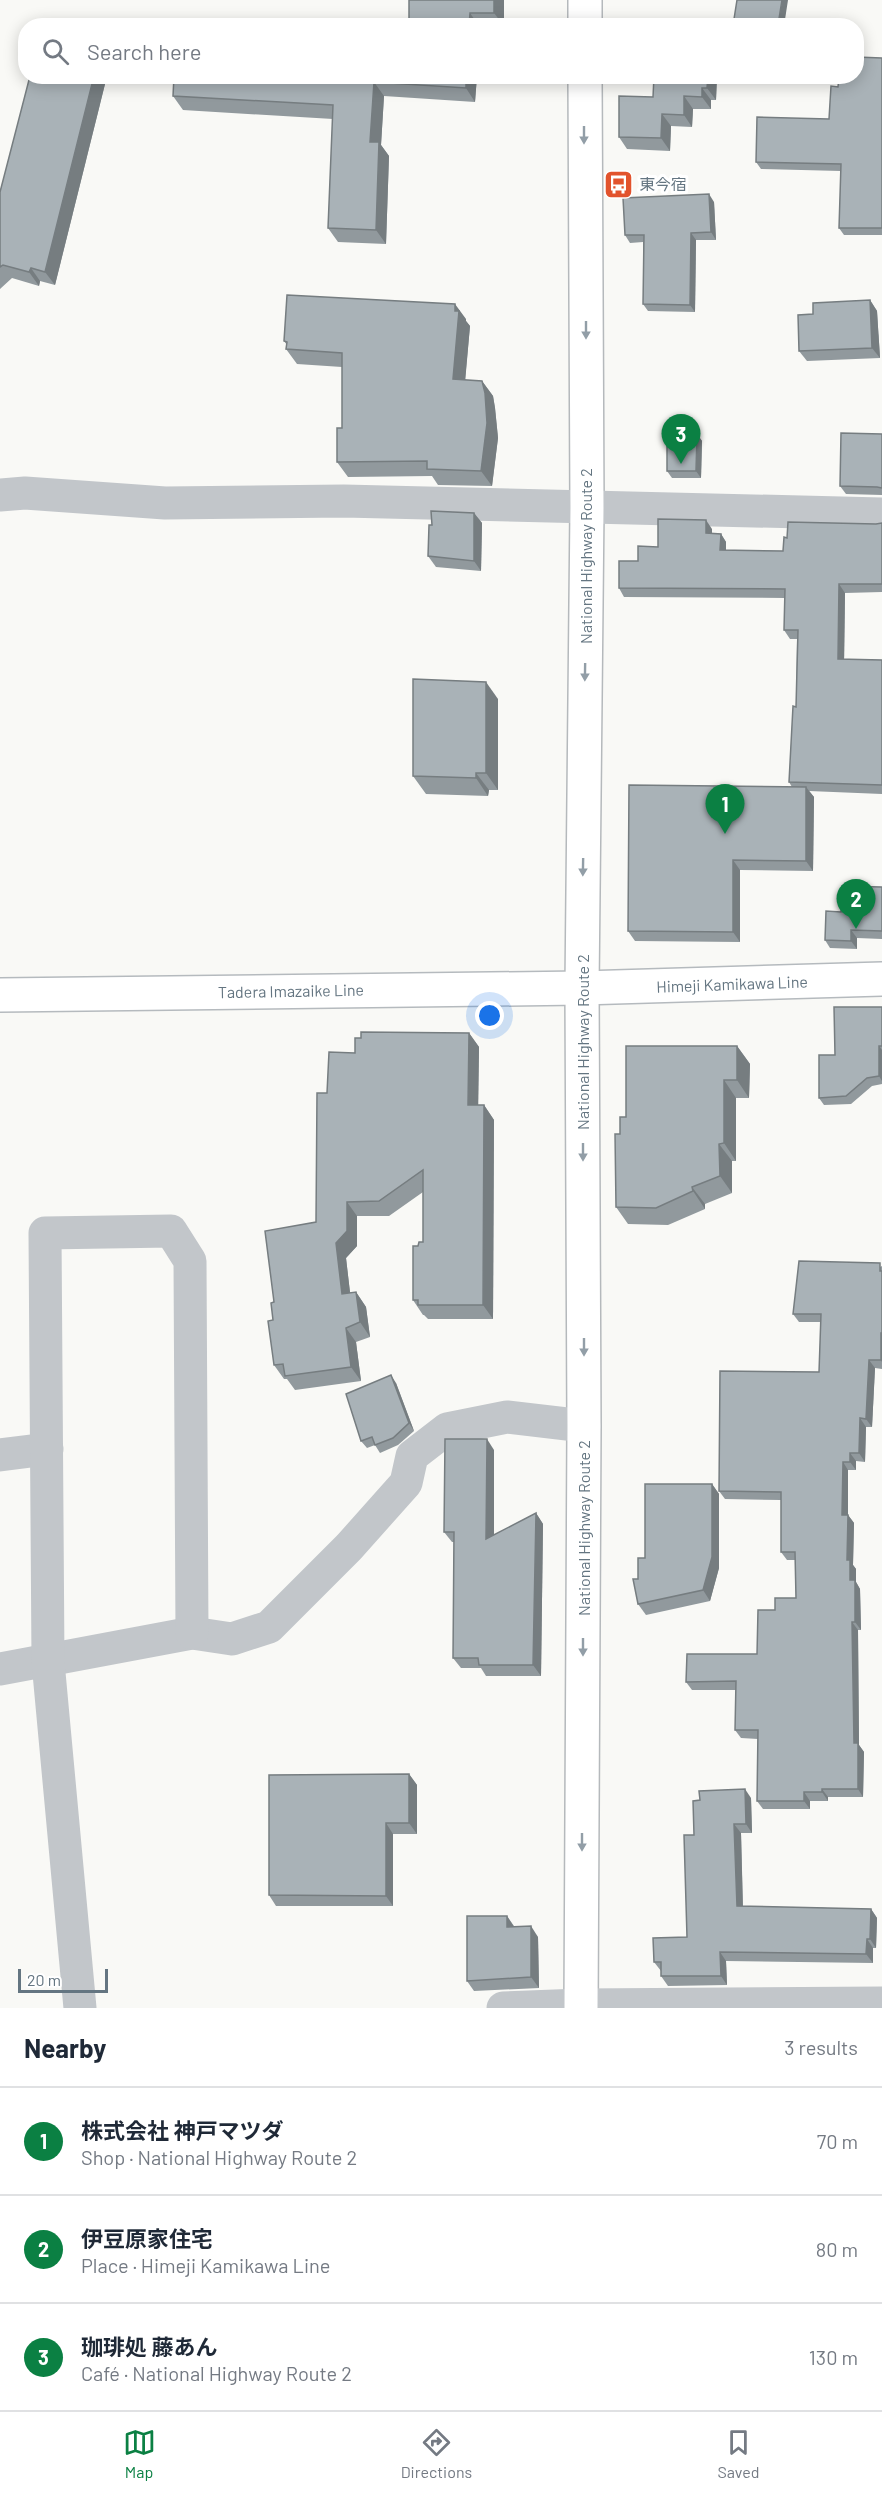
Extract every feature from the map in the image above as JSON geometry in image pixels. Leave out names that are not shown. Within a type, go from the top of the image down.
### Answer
[{"type":"main road","points":[[585,0],[585,18]]},
{"type":"main road","name":"National Highway Route 2","points":[[581,2006],[584,1426],[582,988],[587,508],[585,84]]},
{"type":"main road","name":"Himeji Kamikawa Line","points":[[582,988],[882,979]]},
{"type":"main road","name":"Tadera Imazaike Line","points":[[0,995],[582,988]]},
{"type":"street","points":[[0,495],[25,494],[165,502],[344,501],[882,514]]},
{"type":"street","points":[[80,2008],[48,1662],[45,1233],[171,1231],[190,1261],[192,1633]]},
{"type":"street","points":[[0,1669],[48,1662],[192,1633],[232,1639],[269,1627],[349,1547],[406,1483],[412,1456],[447,1429],[507,1417],[584,1426]]},
{"type":"street","points":[[0,1455],[47,1449]]},
{"type":"street","points":[[503,2008],[882,2003]]},
{"type":"building","points":[[409,0],[494,0],[494,13],[470,13],[470,18],[409,18]]},
{"type":"building","points":[[737,0],[782,0],[779,18],[734,18]]},
{"type":"building","points":[[864,57],[882,58],[882,228],[839,228],[841,164],[756,162],[757,117],[829,119],[831,86],[838,87],[838,84],[864,84]]},
{"type":"building","points":[[28,84],[92,84],[45,272],[31,268],[29,272],[3,265],[0,267],[0,192]]},
{"type":"building","points":[[174,84],[374,84],[370,142],[379,142],[376,230],[328,228],[333,105],[173,96]]},
{"type":"building","points":[[405,84],[466,84],[466,88]]},
{"type":"building","points":[[654,84],[707,84],[707,88],[702,88],[702,97],[684,96],[684,115],[662,114],[661,138],[619,137],[619,96],[653,97]]},
{"type":"building","points":[[709,194],[711,232],[691,233],[690,305],[643,304],[644,235],[625,235],[623,198]]},
{"type":"building","points":[[287,295],[455,304],[455,311],[459,311],[453,379],[482,381],[485,393],[487,423],[481,471],[427,469],[427,461],[337,462],[337,428],[342,428],[342,353],[286,349],[287,342],[284,341]]},
{"type":"building","points":[[870,300],[872,348],[799,351],[798,315],[813,314],[813,303]]},
{"type":"building","points":[[667,433],[697,434],[696,471],[667,471]]},
{"type":"building","points":[[841,433],[882,434],[882,488],[840,486]]},
{"type":"building","points":[[431,511],[474,513],[474,561],[428,556],[429,525],[432,525]]},
{"type":"building","points":[[658,519],[706,520],[706,533],[721,534],[720,550],[783,551],[788,522],[882,523],[882,584],[839,584],[838,659],[882,660],[882,785],[789,782],[793,706],[796,707],[798,630],[784,630],[785,589],[619,588],[619,561],[638,561],[638,546],[658,547]]},
{"type":"building","points":[[413,679],[486,682],[486,773],[476,773],[476,778],[413,776]]},
{"type":"building","points":[[629,785],[806,787],[806,861],[733,860],[733,932],[628,931]]},
{"type":"building","points":[[842,886],[882,887],[882,931],[851,930],[851,941],[825,940],[826,911],[841,912]]},
{"type":"building","points":[[834,1007],[882,1007],[879,1076],[867,1078],[846,1096],[819,1098],[819,1055],[835,1055]]},
{"type":"building","points":[[361,1032],[469,1033],[468,1105],[484,1105],[483,1305],[418,1305],[418,1300],[413,1300],[413,1246],[418,1246],[419,1242],[423,1242],[423,1170],[379,1201],[347,1202],[347,1231],[336,1243],[342,1294],[356,1292],[360,1322],[346,1328],[351,1367],[285,1376],[283,1364],[274,1365],[268,1321],[273,1320],[271,1303],[274,1302],[265,1231],[316,1222],[317,1093],[327,1093],[329,1052],[355,1053],[355,1038],[361,1038]]},
{"type":"building","points":[[626,1046],[737,1046],[737,1080],[724,1080],[724,1143],[719,1144],[720,1176],[692,1187],[693,1191],[656,1208],[616,1207],[615,1134],[620,1134],[620,1117],[626,1117]]},
{"type":"building","points":[[799,1261],[880,1263],[880,1271],[882,1271],[881,1360],[869,1360],[866,1419],[860,1418],[859,1453],[850,1453],[850,1462],[843,1462],[842,1515],[848,1515],[847,1560],[850,1560],[850,1580],[855,1580],[855,1622],[852,1622],[854,1743],[858,1743],[858,1789],[822,1789],[822,1792],[804,1792],[804,1801],[757,1801],[758,1730],[735,1730],[736,1681],[686,1682],[687,1654],[757,1654],[758,1610],[775,1610],[775,1598],[796,1598],[795,1552],[781,1552],[781,1492],[719,1491],[720,1371],[819,1372],[821,1314],[793,1314]]},
{"type":"building","points":[[391,1375],[409,1423],[393,1438],[375,1445],[372,1437],[361,1441],[346,1394]]},
{"type":"building","points":[[445,1439],[487,1439],[486,1539],[536,1513],[533,1665],[479,1665],[478,1658],[453,1658],[454,1532],[444,1532]]},
{"type":"building","points":[[645,1484],[712,1484],[712,1557],[703,1590],[638,1604],[633,1579],[638,1579],[638,1558],[645,1558]]},
{"type":"building","points":[[409,1774],[409,1823],[386,1823],[386,1896],[269,1895],[269,1775]]},
{"type":"building","points":[[745,1789],[746,1824],[734,1824],[737,1906],[871,1909],[870,1939],[867,1939],[866,1954],[720,1952],[721,1976],[661,1976],[661,1962],[654,1962],[653,1938],[687,1937],[684,1835],[694,1835],[693,1801],[700,1800],[699,1791]]},
{"type":"building","points":[[467,1916],[507,1916],[507,1927],[531,1926],[531,1977],[467,1981]]},
{"type":"place","name":"東今宿","points":[[618,184]]},
{"type":"place","name":"珈琲処 藤あん","points":[[681,464]]},
{"type":"place","name":"株式会社 神戸マツダ","points":[[725,834]]},
{"type":"place","name":"伊豆原家住宅","points":[[856,929]]}]
